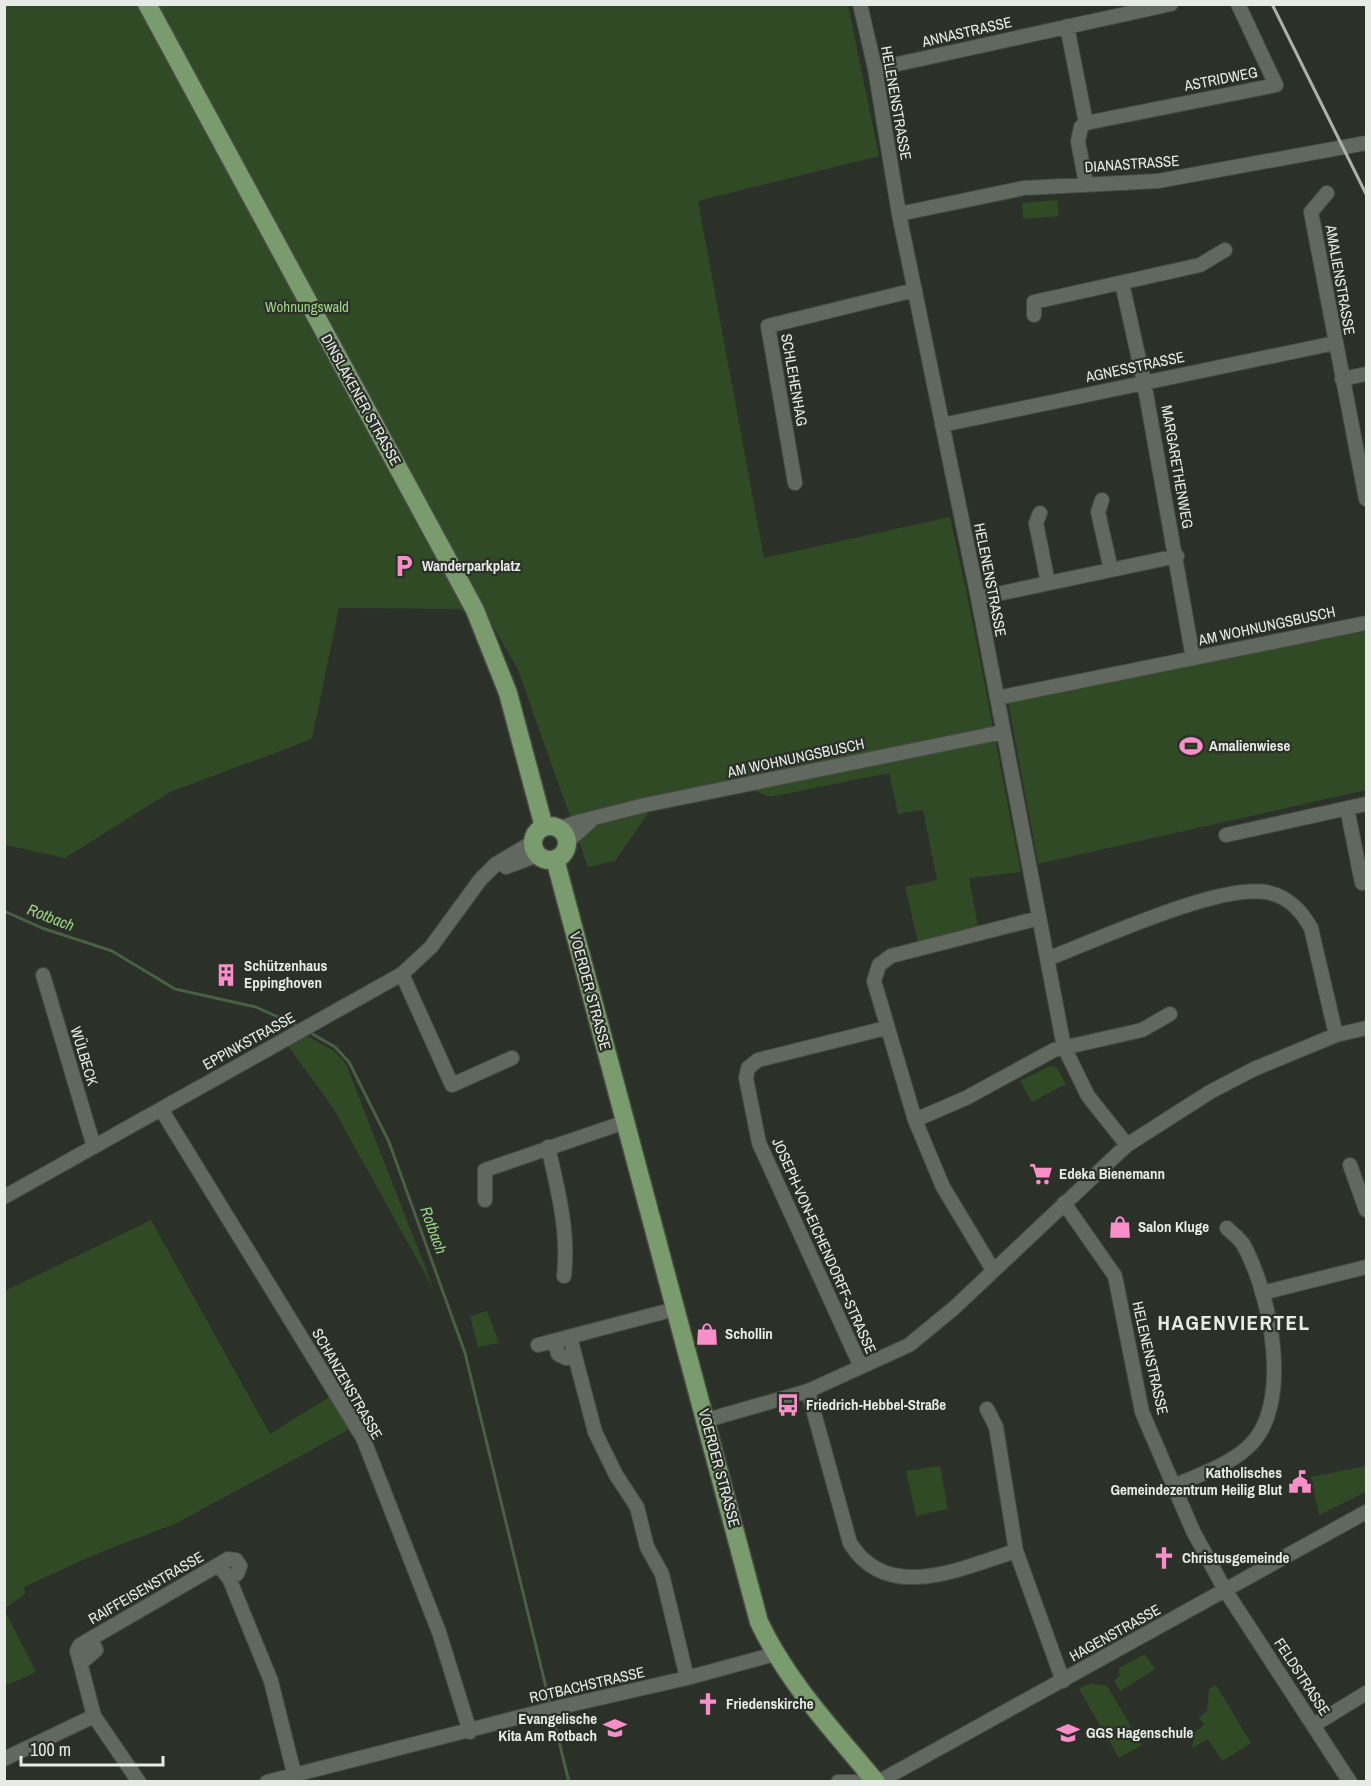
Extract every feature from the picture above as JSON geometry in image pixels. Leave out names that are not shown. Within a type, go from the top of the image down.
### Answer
[{"type":"main road","name":"DINSLAKENER STRASSE","points":[[147,4],[475,610],[508,693],[553,827]]},
{"type":"main road","points":[[553,827],[564,853],[542,852],[536,833],[553,827]]},
{"type":"main road","name":"VOERDER STRASSE","points":[[542,852],[625,1122],[707,1420],[759,1622],[792,1682],[877,1782]]},
{"type":"street","name":"HELENENSTRASSE","points":[[860,4],[875,69],[899,214],[978,598],[1064,1047],[1088,1096],[1127,1145]]},
{"type":"street","name":"ANNASTRASSE","points":[[875,69],[1067,26],[1131,9],[1171,4]]},
{"type":"street","name":"ASTRIDWEG","points":[[1086,123],[1276,85],[1238,4]]},
{"type":"street","points":[[1067,26],[1086,123],[1081,126],[1078,141],[1086,184]]},
{"type":"street","name":"DIANASTRASSE","points":[[899,214],[1024,188],[1169,180],[1366,143]]},
{"type":"street","name":"AMALIENSTRASSE","points":[[1327,193],[1311,212],[1366,499]]},
{"type":"street","points":[[1034,315],[1034,302],[1200,265],[1225,250]]},
{"type":"street","name":"MARGARETHENWEG","points":[[1122,283],[1144,382],[1177,556],[1193,658]]},
{"type":"street","name":"SCHLEHENHAG","points":[[795,483],[768,326],[915,290]]},
{"type":"street","name":"AGNESSTRASSE","points":[[942,425],[1335,343]]},
{"type":"street","points":[[1342,379],[1366,374]]},
{"type":"street","points":[[1102,500],[1098,512],[1111,570]]},
{"type":"street","points":[[1040,513],[1036,523],[1048,583]]},
{"type":"street","points":[[978,598],[1177,556]]},
{"type":"street","name":"AM WOHNUNGSBUSCH","points":[[997,699],[1366,623]]},
{"type":"street","name":"AM WOHNUNGSBUSCH","points":[[553,827],[1003,732]]},
{"type":"street","points":[[1226,835],[1366,804]]},
{"type":"street","points":[[1347,808],[1362,883]]},
{"type":"street","name":"EPPINKSTRASSE","points":[[4,1197],[402,974],[431,947],[480,880],[496,864],[542,852]]},
{"type":"street","points":[[1047,959],[1186,905],[1240,893],[1265,892],[1294,904],[1311,928],[1336,1035]]},
{"type":"street","points":[[993,1270],[943,1187],[915,1120],[874,981],[879,965],[891,956],[1039,918]]},
{"type":"street","points":[[402,974],[452,1085],[512,1058]]},
{"type":"street","name":"WÜLBECK","points":[[43,975],[94,1147]]},
{"type":"street","points":[[915,1120],[966,1098],[1064,1047],[1142,1030],[1170,1014]]},
{"type":"street","name":"JOSEPH-VON-EICHENDORFF-STRASSE","points":[[861,1368],[759,1143],[746,1078],[748,1068],[758,1060],[886,1028]]},
{"type":"street","points":[[707,1420],[808,1391],[909,1345],[954,1308],[1127,1145],[1210,1092],[1254,1069],[1336,1035],[1366,1028]]},
{"type":"street","name":"SCHANZENSTRASSE","points":[[161,1109],[363,1438],[439,1632],[470,1732]]},
{"type":"street","points":[[485,1200],[485,1170],[625,1122]]},
{"type":"street","points":[[548,1147],[562,1206],[566,1258],[564,1276]]},
{"type":"street","points":[[1350,1166],[1366,1210]]},
{"type":"street","name":"HELENENSTRASSE","points":[[1064,1203],[1115,1275],[1143,1412],[1193,1531],[1226,1590]]},
{"type":"street","points":[[1174,1486],[1222,1464],[1248,1448],[1262,1430],[1276,1383],[1262,1293],[1242,1243],[1227,1228]]},
{"type":"street","points":[[1262,1293],[1366,1267]]},
{"type":"street","points":[[538,1345],[675,1309]]},
{"type":"street","points":[[570,1337],[595,1432],[616,1475],[637,1507],[647,1547],[662,1574],[687,1678]]},
{"type":"street","points":[[555,1341],[558,1354],[566,1358],[575,1357]]},
{"type":"street","points":[[808,1391],[850,1543],[858,1556],[885,1575],[903,1579],[971,1566],[1016,1551]]},
{"type":"street","points":[[987,1409],[996,1427],[1016,1551],[1063,1681]]},
{"type":"street","name":"HAGENSTRASSE","points":[[877,1782],[1366,1512]]},
{"type":"street","name":"RAIFFEISENSTRASSE","points":[[139,1782],[94,1716],[81,1663],[96,1650],[91,1639],[228,1558],[238,1562],[239,1571],[229,1578],[271,1681],[294,1773]]},
{"type":"street","name":"FELDSTRASSE","points":[[1226,1590],[1350,1782]]},
{"type":"street","name":"ROTBACHSTRASSE","points":[[267,1782],[294,1773],[470,1732],[543,1711],[687,1678],[775,1654]]},
{"type":"street","points":[[1314,1725],[1366,1693]]},
{"type":"street","points":[[4,1759],[94,1716]]},
{"type":"street","points":[[838,1782],[854,1779],[870,1782]]},
{"type":"green space","name":"Wohnungswald","points":[[5,5],[848,5],[879,156],[698,201],[764,558],[950,517],[1021,872],[969,878],[978,926],[918,942],[905,887],[937,880],[923,810],[898,814],[889,773],[770,797],[745,787],[649,812],[615,861],[588,867],[518,670],[483,609],[339,608],[312,739],[170,792],[65,858],[5,845]]},
{"type":"green space","points":[[1057,200],[1059,216],[1023,219],[1022,203]]},
{"type":"green space","name":"Amalienwiese","points":[[1366,631],[1366,790],[1038,864],[1008,702]]},
{"type":"green space","points":[[307,1036],[334,1051],[346,1064],[434,1290],[333,1108],[288,1046]]},
{"type":"green space","points":[[1050,1066],[1057,1068],[1066,1084],[1032,1102],[1020,1081]]},
{"type":"green space","points":[[151,1220],[270,1434],[331,1396],[350,1429],[177,1523],[96,1554],[24,1587],[25,1594],[5,1608],[5,1291]]},
{"type":"green space","points":[[487,1311],[499,1343],[478,1347],[470,1316]]},
{"type":"green space","points":[[940,1466],[948,1509],[916,1516],[906,1471]]},
{"type":"green space","points":[[1366,1466],[1366,1492],[1319,1515],[1311,1477]]},
{"type":"green space","points":[[4,1609],[36,1672],[5,1686],[4,1686]]},
{"type":"green space","points":[[1145,1654],[1155,1669],[1120,1691],[1114,1681],[1119,1676],[1119,1668]]},
{"type":"green space","points":[[1091,1683],[1107,1686],[1142,1745],[1119,1758],[1079,1689]]},
{"type":"green space","points":[[1216,1685],[1251,1743],[1222,1761],[1208,1739],[1192,1748],[1196,1731],[1204,1725],[1199,1717],[1207,1711],[1209,1689]]},
{"type":"waterway","name":"Rotbach","points":[[4,911],[42,928],[112,951],[175,989],[256,1007],[298,1026]]},
{"type":"waterway","name":"Rotbach","points":[[309,1032],[335,1047],[349,1062],[389,1142],[465,1353],[550,1704]]},
{"type":"waterway","name":"Rotbach","points":[[552,1713],[569,1782]]},
{"type":"railway","points":[[1272,4],[1366,194]]},
{"type":"place","name":"Wanderparkplatz","points":[[404,566]]},
{"type":"place","name":"Amalienwiese","points":[[1191,746]]},
{"type":"place","name":"Schützenhaus Eppinghoven","points":[[226,975]]},
{"type":"place","name":"Edeka Bienemann","points":[[1041,1174]]},
{"type":"place","name":"Salon Kluge","points":[[1120,1227]]},
{"type":"place","name":"Schollin","points":[[707,1334]]},
{"type":"place","name":"Friedrich-Hebbel-Straße","points":[[788,1405]]},
{"type":"place","name":"Katholisches Gemeindezentrum Heilig Blut","points":[[1300,1482]]},
{"type":"place","name":"Christusgemeinde","points":[[1164,1558]]},
{"type":"place","name":"Friedenskirche","points":[[708,1704]]},
{"type":"place","name":"Evangelische Kita Am Rotbach","points":[[615,1728]]},
{"type":"place","name":"GGS Hagenschule","points":[[1068,1733]]},
{"type":"district","name":"HAGENVIERTEL","points":[[1234,1323]]}]
